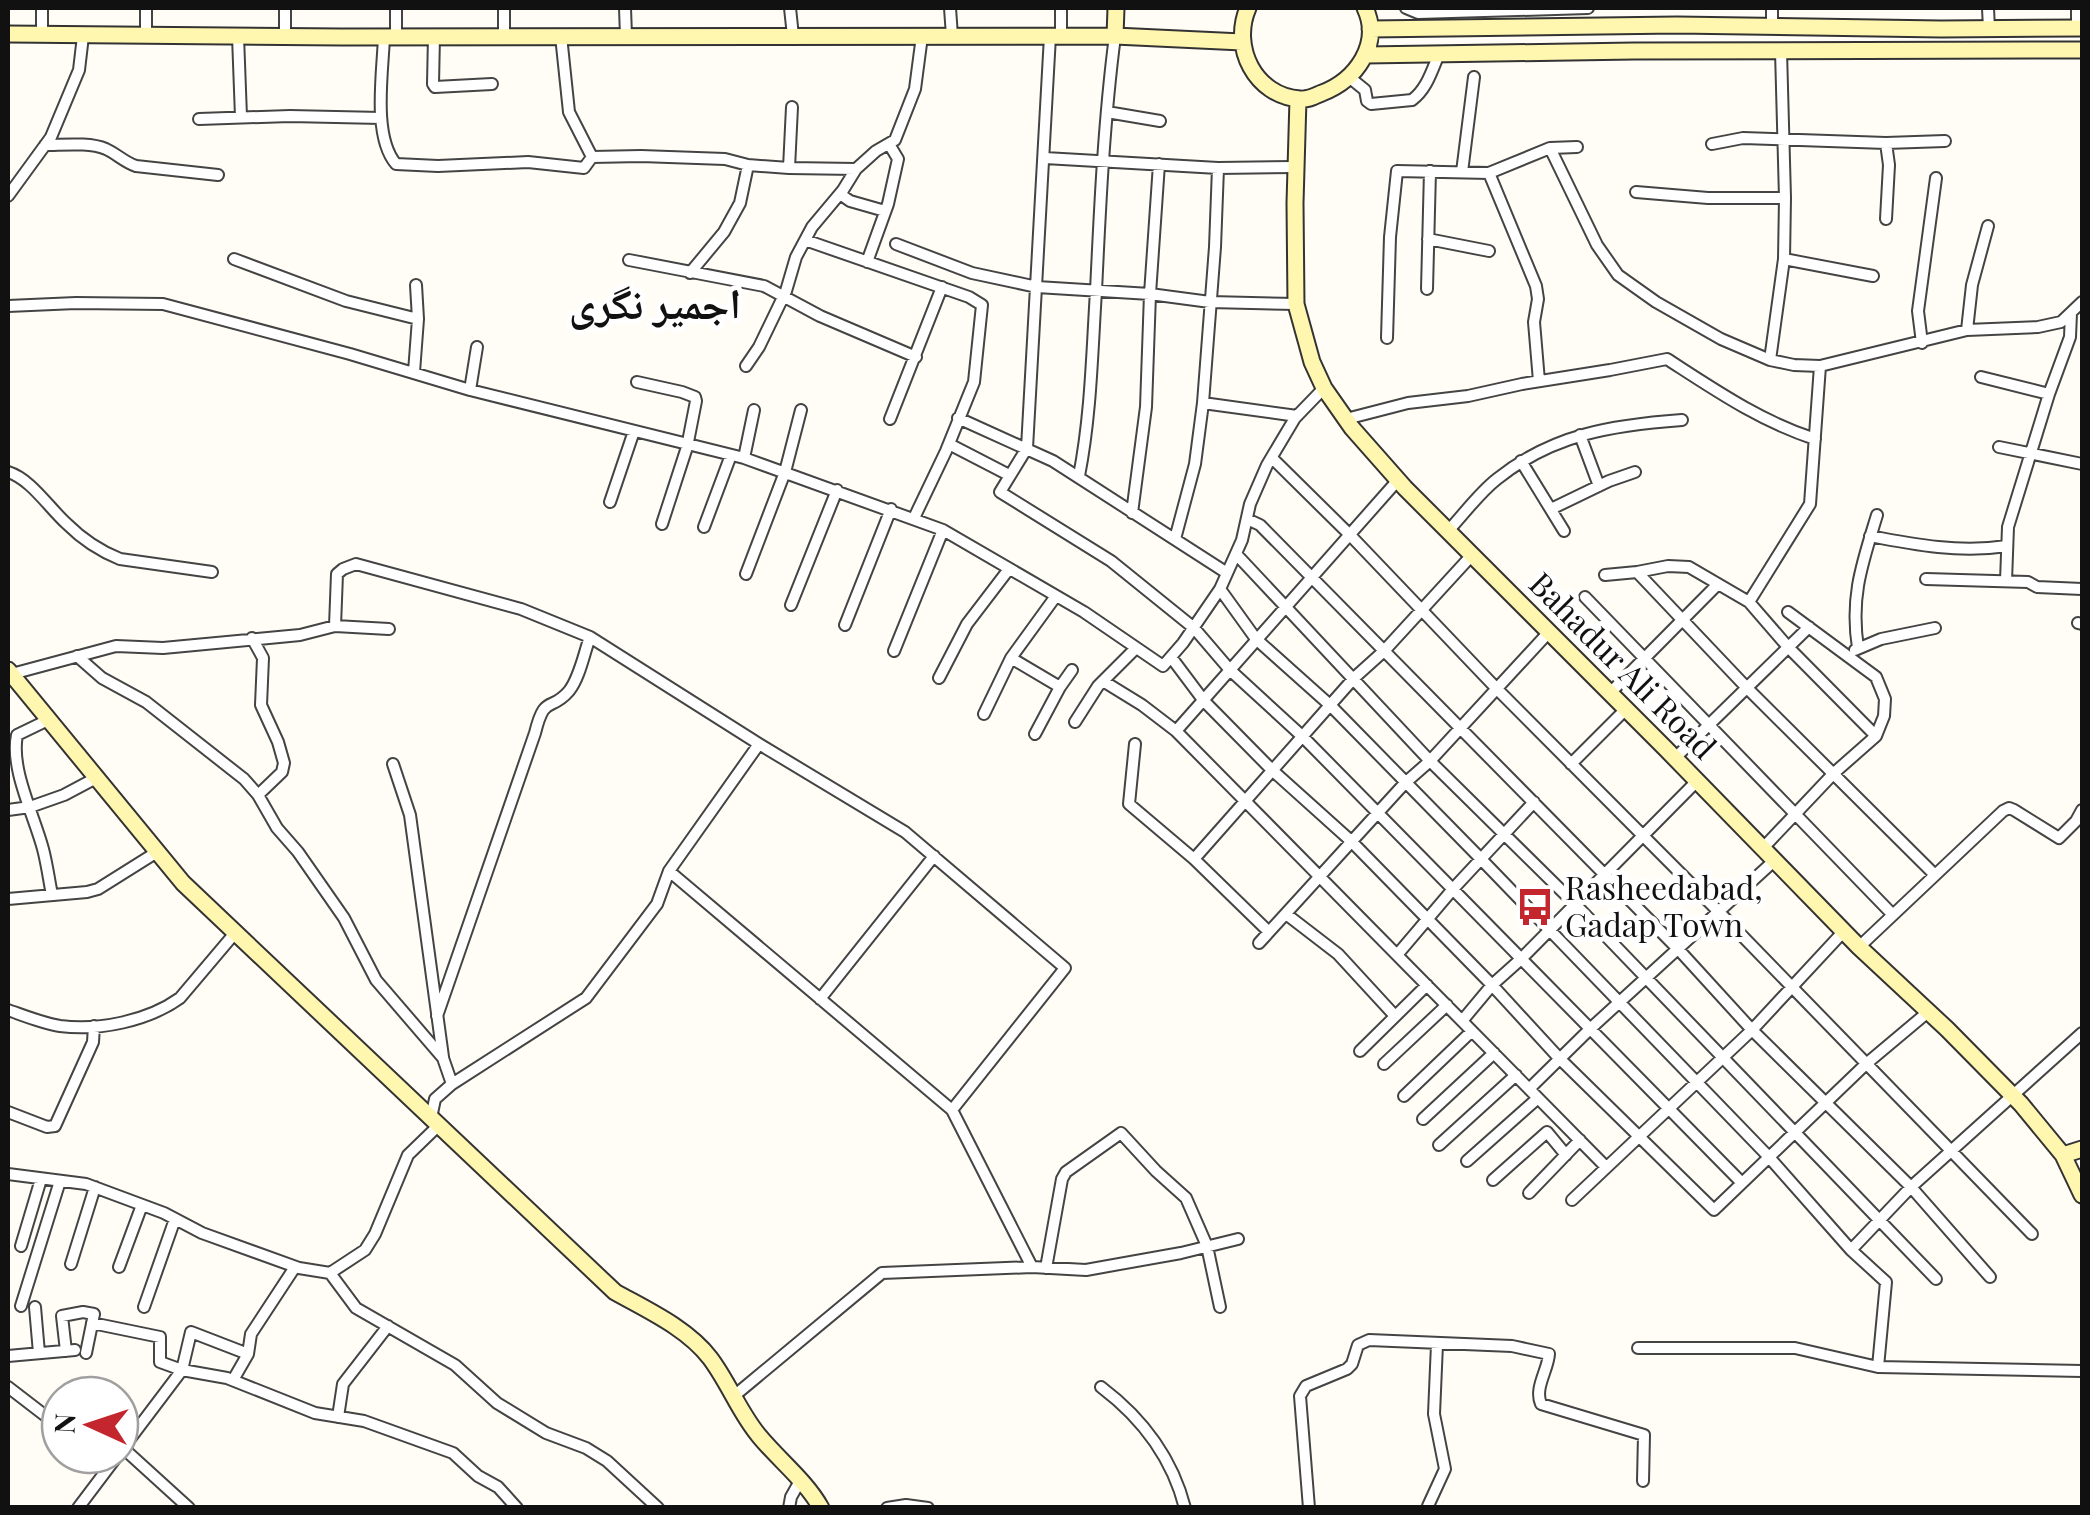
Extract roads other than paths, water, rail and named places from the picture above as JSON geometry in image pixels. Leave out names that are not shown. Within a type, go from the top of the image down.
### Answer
[{"type":"main road","points":[[1116,8],[1116,36]]},
{"type":"main road","points":[[1248,8],[1243,19],[1242,42],[1249,66],[1263,84],[1282,96],[1304,100],[1349,77],[1366,55],[1370,28],[1365,8]]},
{"type":"main road","points":[[1370,28],[2080,28]]},
{"type":"main road","points":[[8,34],[1116,36],[1242,42]]},
{"type":"main road","points":[[1366,55],[2082,50]]},
{"type":"main road","name":"Bahadur Ali Road","points":[[1298,99],[1296,304],[1312,362],[1324,388],[1346,419],[1448,531],[1859,947],[2012,1094],[2063,1155],[2082,1195]]},
{"type":"main road","points":[[8,673],[183,883],[615,1292],[674,1326],[709,1356],[757,1433],[812,1492],[821,1508]]},
{"type":"main road","points":[[2063,1155],[2082,1149]]},
{"type":"street","points":[[42,8],[42,34]]},
{"type":"street","points":[[146,8],[146,36]]},
{"type":"street","points":[[285,8],[285,36]]},
{"type":"street","points":[[396,8],[380,118],[388,152],[396,164],[528,162],[584,168],[592,157]]},
{"type":"street","points":[[504,8],[504,36]]},
{"type":"street","points":[[625,8],[626,36]]},
{"type":"street","points":[[790,8],[793,36]]},
{"type":"street","points":[[950,8],[952,36]]},
{"type":"street","points":[[1061,8],[1044,158],[1026,448],[1000,492],[1111,561],[1194,628],[1230,670],[1378,812],[1742,1183]]},
{"type":"street","points":[[1406,8],[1418,12],[1588,8]]},
{"type":"street","points":[[1772,8],[1772,26]]},
{"type":"street","points":[[1988,8],[1989,29]]},
{"type":"street","points":[[2077,8],[2080,28]]},
{"type":"street","points":[[8,196],[51,137],[79,70],[83,36]]},
{"type":"street","points":[[238,36],[240,117]]},
{"type":"street","points":[[434,36],[435,87],[492,84]]},
{"type":"street","points":[[561,36],[569,112],[592,157]]},
{"type":"street","points":[[746,366],[760,347],[784,297],[796,257],[812,227],[856,170],[894,140],[914,89],[922,36]]},
{"type":"street","points":[[1079,476],[1090,394],[1103,161],[1116,36]]},
{"type":"street","points":[[1770,360],[1784,259],[1781,52]]},
{"type":"street","points":[[1349,77],[1364,90],[1366,101],[1371,104],[1412,100],[1426,84],[1438,54]]},
{"type":"street","points":[[1462,172],[1474,78]]},
{"type":"street","points":[[789,168],[792,107]]},
{"type":"street","points":[[1107,112],[1160,121]]},
{"type":"street","points":[[199,120],[380,118]]},
{"type":"street","points":[[1712,144],[1743,138],[1945,141]]},
{"type":"street","points":[[1886,142],[1886,219]]},
{"type":"street","points":[[45,144],[99,147],[136,166],[218,176]]},
{"type":"street","points":[[867,262],[898,159],[889,144]]},
{"type":"street","points":[[1388,338],[1395,174],[1399,170],[1488,172],[1550,148],[1576,147]]},
{"type":"street","points":[[1550,148],[1597,245],[1618,275],[1721,339],[1770,360],[1820,366],[1966,330],[2038,327],[2061,322],[2082,302]]},
{"type":"street","points":[[592,157],[726,159],[789,168],[856,170]]},
{"type":"street","points":[[1044,158],[1218,168],[1295,167]]},
{"type":"street","points":[[690,273],[724,232],[740,203],[748,164]]},
{"type":"street","points":[[1132,513],[1146,407],[1159,164]]},
{"type":"street","points":[[1175,539],[1195,464],[1203,402],[1218,168]]},
{"type":"street","points":[[1427,289],[1430,171]]},
{"type":"street","points":[[1488,172],[1536,286],[1534,322],[1539,380]]},
{"type":"street","points":[[1922,343],[1918,311],[1936,178]]},
{"type":"street","points":[[1636,192],[1708,198],[1785,198]]},
{"type":"street","points":[[840,194],[850,201],[885,211]]},
{"type":"street","points":[[1966,330],[1972,285],[1988,226]]},
{"type":"street","points":[[1428,238],[1489,251]]},
{"type":"street","points":[[805,240],[970,297],[982,305],[974,382],[914,518]]},
{"type":"street","points":[[896,244],[972,273],[1037,287],[1210,302],[1296,304]]},
{"type":"street","points":[[234,259],[346,300],[418,319]]},
{"type":"street","points":[[1784,259],[1873,276]]},
{"type":"street","points":[[629,260],[764,286],[820,316],[916,357]]},
{"type":"street","points":[[414,372],[416,285]]},
{"type":"street","points":[[890,419],[942,288]]},
{"type":"street","points":[[8,306],[163,304],[470,390],[744,458],[943,530],[1084,612],[1163,666],[1220,589],[1242,540],[1250,504],[1272,458],[1296,416],[1324,388]]},
{"type":"street","points":[[2006,581],[2008,527],[2070,337],[2071,313]]},
{"type":"street","points":[[470,390],[477,347]]},
{"type":"street","points":[[1346,419],[1408,403],[1468,396],[1667,358],[1732,402],[1815,439]]},
{"type":"street","points":[[1749,602],[1810,504],[1820,366]]},
{"type":"street","points":[[1981,377],[2049,394]]},
{"type":"street","points":[[637,382],[695,397],[687,445],[662,524]]},
{"type":"street","points":[[1203,402],[1296,416]]},
{"type":"street","points":[[744,458],[754,410]]},
{"type":"street","points":[[746,574],[785,472],[801,410]]},
{"type":"street","points":[[958,418],[1079,476],[1227,573]]},
{"type":"street","points":[[1448,531],[1494,480],[1531,454],[1625,424],[1682,420]]},
{"type":"street","points":[[610,502],[634,431]]},
{"type":"street","points":[[1580,436],[1599,486]]},
{"type":"street","points":[[949,444],[1009,474]]},
{"type":"street","points":[[1999,447],[2082,464]]},
{"type":"street","points":[[704,527],[731,454]]},
{"type":"street","points":[[1272,458],[2032,1234]]},
{"type":"street","points":[[1521,462],[1564,531]]},
{"type":"street","points":[[8,472],[22,480],[69,527],[106,553],[212,572]]},
{"type":"street","points":[[1551,509],[1635,472]]},
{"type":"street","points":[[1176,731],[1398,480]]},
{"type":"street","points":[[792,605],[837,490]]},
{"type":"street","points":[[845,625],[891,510]]},
{"type":"street","points":[[1858,648],[1854,624],[1856,592],[1877,516]]},
{"type":"street","points":[[1247,519],[1260,525],[1534,802],[1752,1030],[1911,1187],[1990,1277]]},
{"type":"street","points":[[894,650],[943,530]]},
{"type":"street","points":[[1870,536],[1978,550],[2007,546]]},
{"type":"street","points":[[1236,554],[1430,761],[1724,1056],[1936,1279]]},
{"type":"street","points":[[1194,859],[1354,678],[1384,652],[1472,555]]},
{"type":"street","points":[[335,626],[337,574],[356,564],[521,608],[590,637],[905,832],[1065,968],[952,1110]]},
{"type":"street","points":[[1605,575],[1668,566],[1690,568],[1749,602],[1876,736]]},
{"type":"street","points":[[940,678],[967,624],[1009,569]]},
{"type":"street","points":[[1637,572],[1935,875]]},
{"type":"street","points":[[1926,579],[2028,582],[2082,589]]},
{"type":"street","points":[[1610,693],[1718,584]]},
{"type":"street","points":[[1220,589],[1256,638],[1331,706],[1480,858],[1768,1156],[1851,1250],[1886,1282],[1878,1367]]},
{"type":"street","points":[[984,714],[1011,658],[1056,596]]},
{"type":"street","points":[[1585,597],[1893,915]]},
{"type":"street","points":[[1468,1161],[1534,1094],[1559,1058],[1720,912],[1795,814],[1834,772],[1876,736],[1884,716],[1885,699],[1876,677],[1788,612]]},
{"type":"street","points":[[8,673],[116,646],[164,648],[300,634],[335,626],[389,629]]},
{"type":"street","points":[[1675,758],[1808,627]]},
{"type":"street","points":[[1844,654],[1881,640],[1935,628]]},
{"type":"street","points":[[1259,943],[1404,782],[1430,761],[1550,632]]},
{"type":"street","points":[[438,1016],[540,712],[567,694],[590,637]]},
{"type":"street","points":[[252,638],[264,658],[261,705],[273,729],[284,768],[258,795]]},
{"type":"street","points":[[1074,722],[1103,682],[1136,648]]},
{"type":"street","points":[[78,656],[102,678],[146,702],[244,779],[344,918],[376,980],[443,1058]]},
{"type":"street","points":[[1171,657],[1204,701],[1272,770],[1351,840],[1559,1058],[1714,1210],[1866,1064],[1928,1012]]},
{"type":"street","points":[[1011,658],[1060,686]]},
{"type":"street","points":[[1035,734],[1072,670]]},
{"type":"street","points":[[1103,682],[1176,731],[1606,1167]]},
{"type":"street","points":[[1570,764],[1626,708]]},
{"type":"street","points":[[48,720],[22,731],[16,741],[18,768],[43,850],[52,896]]},
{"type":"street","points":[[8,1174],[86,1184],[175,1219],[202,1234],[294,1267],[330,1273],[366,1250],[408,1155],[435,1121],[435,1099],[452,1084],[586,998],[657,904],[669,871],[758,744]]},
{"type":"street","points":[[1135,744],[1129,804],[1194,859],[1269,932]]},
{"type":"street","points":[[393,764],[410,815],[443,1058],[452,1084]]},
{"type":"street","points":[[8,810],[64,796],[96,778]]},
{"type":"street","points":[[1462,1021],[1492,984],[1698,781]]},
{"type":"street","points":[[1397,955],[1452,889],[1534,802]]},
{"type":"street","points":[[1859,947],[2003,811],[2014,810],[2059,838],[2082,810]]},
{"type":"street","points":[[8,898],[98,889],[157,852]]},
{"type":"street","points":[[820,999],[934,856]]},
{"type":"street","points":[[669,871],[952,1110],[1032,1267]]},
{"type":"street","points":[[1286,914],[1338,954],[1396,1016]]},
{"type":"street","points":[[1572,1200],[1752,1030],[1844,931]]},
{"type":"street","points":[[8,1010],[64,1026],[136,1020],[180,998],[235,933]]},
{"type":"street","points":[[1360,1051],[1427,985]]},
{"type":"street","points":[[1384,1064],[1446,1005]]},
{"type":"street","points":[[8,1112],[46,1128],[55,1126],[93,1042],[94,1026]]},
{"type":"street","points":[[1404,1096],[1472,1031]]},
{"type":"street","points":[[1851,1250],[1911,1187],[2082,1033]]},
{"type":"street","points":[[1422,1120],[1494,1053]]},
{"type":"street","points":[[1439,1145],[1516,1075]]},
{"type":"street","points":[[1493,1180],[1547,1132],[1566,1155]]},
{"type":"street","points":[[1046,1268],[1062,1179],[1120,1133],[1186,1198],[1207,1246],[1220,1308]]},
{"type":"street","points":[[1530,1192],[1580,1140]]},
{"type":"street","points":[[21,1246],[41,1179]]},
{"type":"street","points":[[21,1306],[60,1181]]},
{"type":"street","points":[[71,1264],[95,1187]]},
{"type":"street","points":[[119,1266],[142,1205]]},
{"type":"street","points":[[144,1307],[175,1219]]},
{"type":"street","points":[[734,1396],[882,1273],[1032,1267],[1086,1270],[1238,1238]]},
{"type":"street","points":[[233,1380],[248,1354],[251,1334],[294,1267]]},
{"type":"street","points":[[330,1273],[356,1308],[455,1365],[497,1404],[546,1433],[586,1448],[607,1461],[658,1508]]},
{"type":"street","points":[[35,1307],[38,1354]]},
{"type":"street","points":[[94,1314],[92,1323],[76,1351],[62,1316],[94,1314]]},
{"type":"street","points":[[92,1323],[160,1337],[160,1362],[182,1370],[233,1380],[315,1413],[364,1421],[452,1453],[478,1476],[498,1487],[517,1508]]},
{"type":"street","points":[[338,1417],[344,1384],[388,1326]]},
{"type":"street","points":[[140,1426],[182,1370],[190,1332],[248,1354]]},
{"type":"street","points":[[1310,1508],[1302,1390],[1347,1369],[1358,1345],[1368,1340],[1512,1346],[1548,1354],[1538,1400],[1644,1435],[1643,1481]]},
{"type":"street","points":[[1428,1506],[1445,1469],[1434,1414],[1437,1344]]},
{"type":"street","points":[[1638,1348],[1795,1348],[1878,1367],[2082,1371]]},
{"type":"street","points":[[8,1356],[76,1351]]},
{"type":"street","points":[[8,1387],[40,1412]]},
{"type":"street","points":[[1101,1387],[1125,1405],[1152,1436],[1171,1467],[1185,1508]]},
{"type":"street","points":[[140,1468],[189,1508]]},
{"type":"street","points":[[78,1508],[103,1475]]},
{"type":"street","points":[[788,1508],[800,1480]]},
{"type":"street","points":[[887,1508],[928,1508]]},
{"type":"place","name":"Rasheedabad, Gadap Town","points":[[1535,907]]},
{"type":"district","name":"اجمیر نگری","points":[[655,304]]}]
